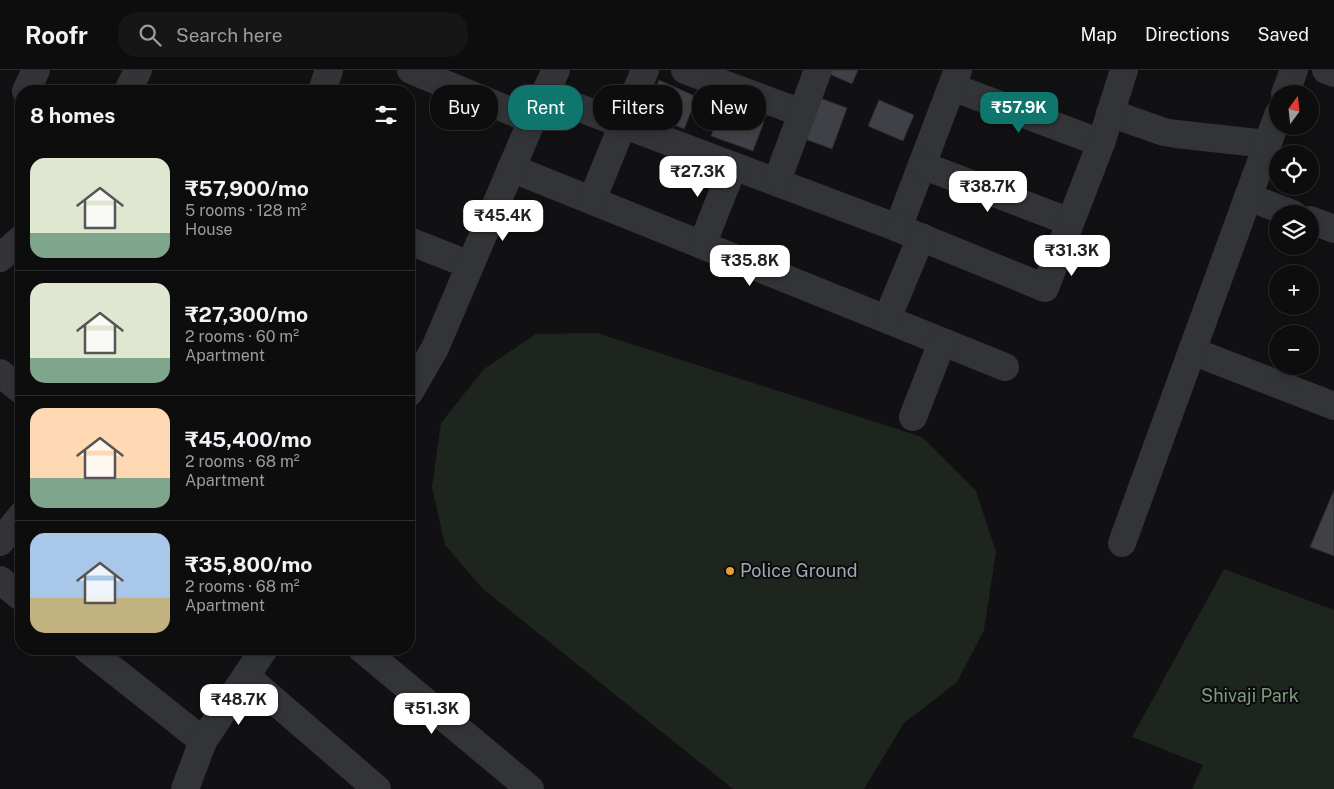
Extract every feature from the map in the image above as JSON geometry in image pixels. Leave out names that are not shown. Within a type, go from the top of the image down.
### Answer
[{"type":"street","points":[[29,85],[36,70]]},
{"type":"street","points":[[131,85],[138,70]]},
{"type":"street","points":[[324,85],[329,70]]},
{"type":"street","points":[[411,70],[508,110]]},
{"type":"street","points":[[550,85],[556,70]]},
{"type":"street","points":[[639,85],[645,70]]},
{"type":"street","points":[[685,70],[802,113]]},
{"type":"street","points":[[777,181],[818,70]]},
{"type":"street","points":[[638,130],[909,232],[1045,288],[1101,142],[1124,70]]},
{"type":"street","points":[[1288,85],[1294,70]]},
{"type":"street","points":[[1326,70],[1334,73]]},
{"type":"street","points":[[887,320],[909,232],[922,164],[955,78],[1101,142]]},
{"type":"street","points":[[1110,113],[1176,134],[1267,144]]},
{"type":"street","points":[[415,383],[435,348],[528,130]]},
{"type":"street","points":[[592,200],[620,130]]},
{"type":"street","points":[[1122,543],[1270,135]]},
{"type":"street","points":[[922,164],[1070,222]]},
{"type":"street","points":[[702,245],[733,166]]},
{"type":"street","points":[[512,168],[1005,367]]},
{"type":"street","points":[[1248,197],[1269,205]]},
{"type":"street","points":[[1319,223],[1334,229]]},
{"type":"street","points":[[415,243],[470,265]]},
{"type":"street","points":[[0,258],[15,244]]},
{"type":"street","points":[[913,417],[942,342]]},
{"type":"street","points":[[1192,351],[1334,406]]},
{"type":"street","points":[[0,373],[15,385]]},
{"type":"street","points":[[0,542],[15,523]]},
{"type":"street","points":[[0,580],[15,592]]},
{"type":"street","points":[[104,655],[203,741]]},
{"type":"street","points":[[185,789],[203,741],[260,655]]},
{"type":"street","points":[[369,655],[530,789]]},
{"type":"street","points":[[247,677],[377,789]]},
{"type":"green space","name":"Police Ground","points":[[597,333],[922,437],[976,491],[996,552],[984,630],[957,682],[904,723],[864,789],[733,789],[483,589],[445,545],[432,487],[441,423],[484,369],[536,334]]},
{"type":"green space","name":"Shivaji Park","points":[[1224,569],[1334,610],[1334,789],[1192,789],[1203,765],[1132,737]]},
{"type":"building","points":[[829,70],[858,70],[852,84],[827,73]]},
{"type":"building","points":[[659,80],[670,85],[657,85]]},
{"type":"building","points":[[682,90],[692,95],[692,109],[684,129],[682,128]]},
{"type":"building","points":[[820,98],[847,108],[832,149],[805,139]]},
{"type":"building","points":[[879,100],[914,115],[903,141],[868,126]]},
{"type":"building","points":[[713,130],[761,130],[753,151],[711,136]]},
{"type":"building","points":[[1334,490],[1334,556],[1310,547]]},
{"type":"place","name":"Police Ground","points":[[730,571]]}]
